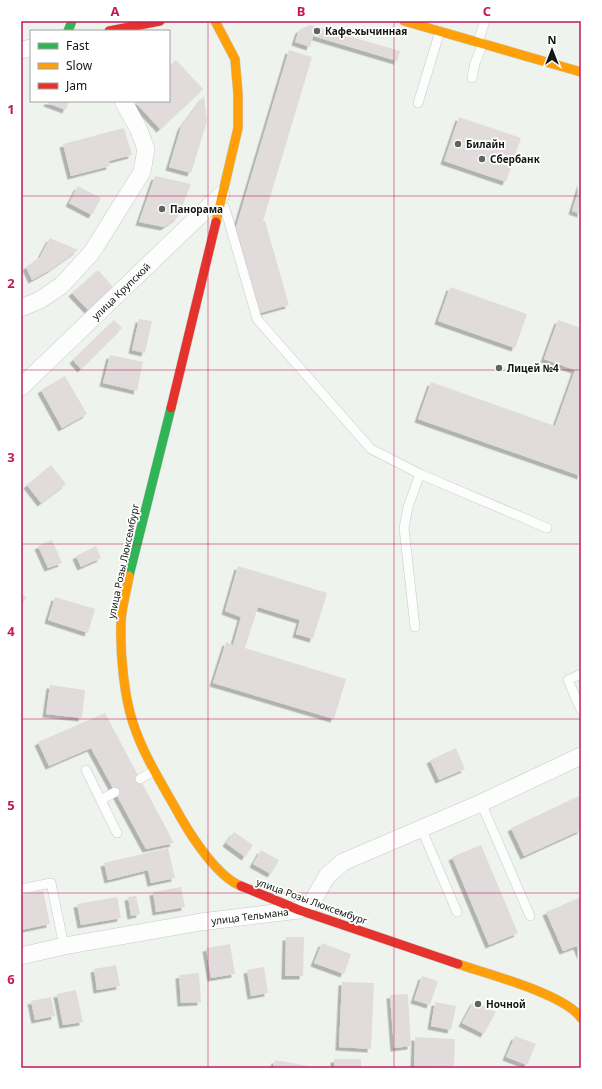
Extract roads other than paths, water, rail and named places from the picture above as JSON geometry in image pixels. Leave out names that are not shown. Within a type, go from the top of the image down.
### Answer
[{"type":"street","points":[[114,30],[160,21]]},
{"type":"street","name":"улица Розы Люксембург","points":[[215,21],[235,60],[238,94],[238,128],[175,393],[131,566],[121,624],[124,679],[132,715],[145,752],[190,833],[213,863],[234,883],[299,910],[545,993],[577,1012],[581,1018]]},
{"type":"street","points":[[404,21],[581,72]]},
{"type":"street","points":[[21,308],[40,300],[62,285],[92,252],[142,172],[146,149],[138,128],[125,102]]},
{"type":"street","name":"улица Крупской","points":[[21,387],[221,195]]},
{"type":"street","name":"улица Тельмана","points":[[21,956],[64,946],[201,922],[299,910],[312,902],[327,876],[343,862],[481,803],[581,756]]},
{"type":"lane","points":[[472,78],[485,21]]},
{"type":"lane","points":[[418,103],[440,31]]},
{"type":"lane","points":[[221,195],[257,319],[371,450],[420,474],[547,528]]},
{"type":"lane","points":[[415,627],[404,528],[408,507],[420,474]]},
{"type":"lane","points":[[581,674],[568,680],[581,710]]},
{"type":"lane","points":[[86,770],[117,833]]},
{"type":"lane","points":[[140,779],[154,770]]},
{"type":"lane","points":[[101,800],[115,792]]},
{"type":"lane","points":[[481,803],[530,916]]},
{"type":"lane","points":[[421,828],[457,912]]},
{"type":"lane","points":[[21,889],[51,883],[64,946]]},
{"type":"place","name":"Кафе-хычинная","points":[[317,31]]},
{"type":"place","name":"Билайн","points":[[458,144]]},
{"type":"place","name":"Сбербанк","points":[[482,159]]},
{"type":"place","name":"Панорама","points":[[162,209]]},
{"type":"place","name":"Лицей №4","points":[[499,368]]},
{"type":"place","name":"Ночной","points":[[478,1004]]}]
